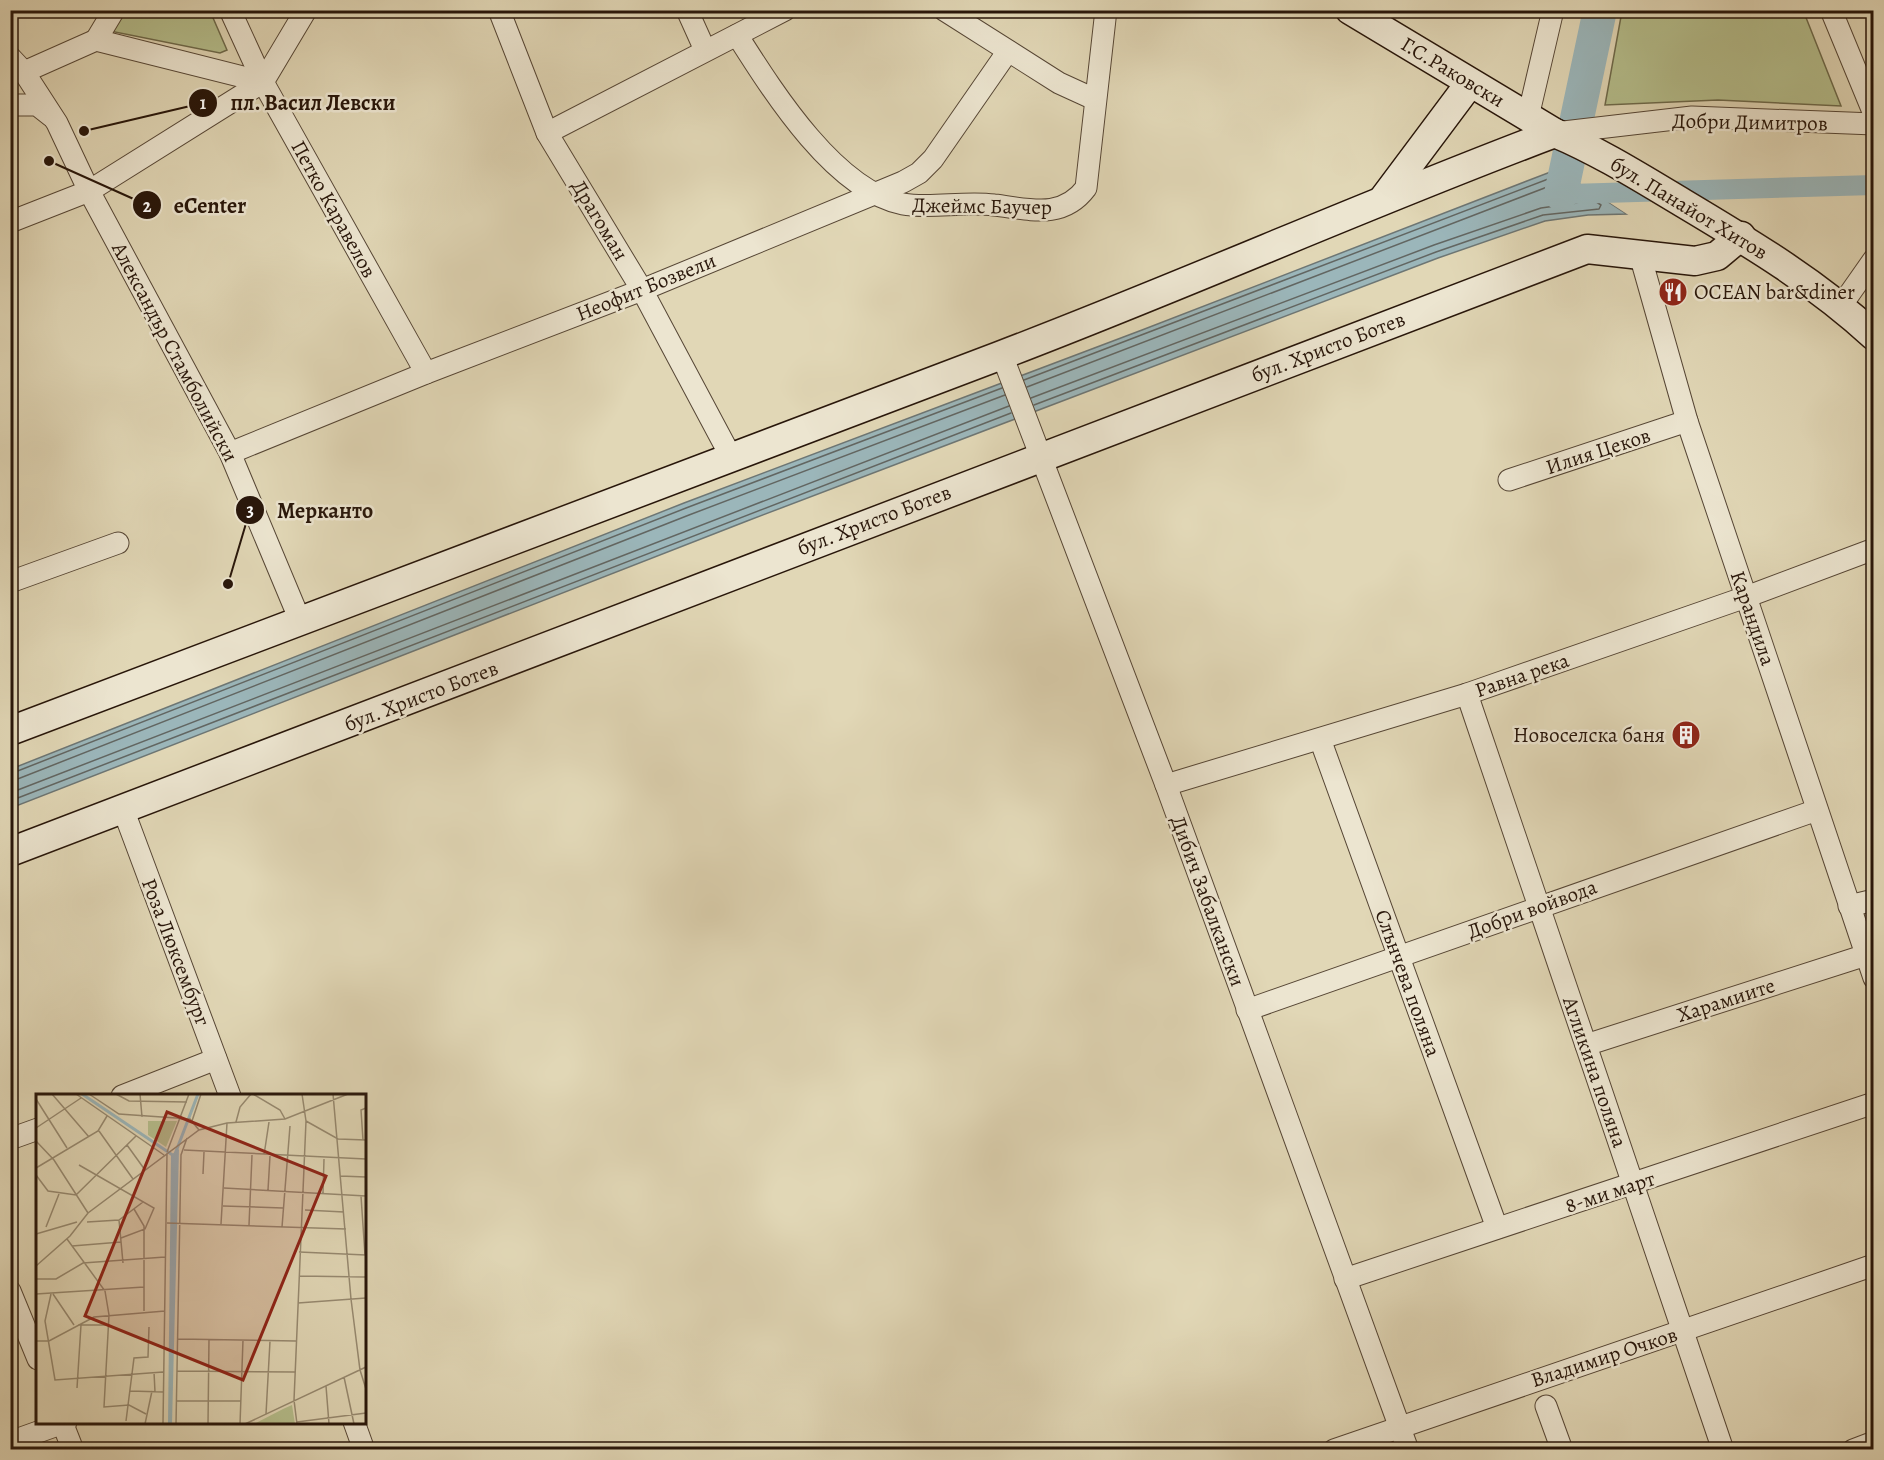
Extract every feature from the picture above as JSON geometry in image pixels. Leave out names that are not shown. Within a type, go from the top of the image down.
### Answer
[{"type":"main road","name":"Г.С.Раковски","points":[[1354,11],[1556,133]]},
{"type":"main road","points":[[1384,198],[1470,83]]},
{"type":"main road","points":[[10,731],[299,618],[1002,355],[1384,198],[1556,133]]},
{"type":"main road","name":"бул. Панайот Хитов","points":[[1556,133],[1589,147],[1733,232],[1841,306],[1874,336]]},
{"type":"main road","name":"бул. Христо Ботев","points":[[10,852],[1587,249],[1695,261],[1717,256],[1733,232]]},
{"type":"street","points":[[96,40],[114,10]]},
{"type":"street","name":"Петко Каравелов","points":[[230,10],[263,82],[426,373]]},
{"type":"street","points":[[10,222],[90,191],[263,82],[306,10]]},
{"type":"street","name":"Драгоман","points":[[499,10],[547,133],[642,290],[730,456]]},
{"type":"street","points":[[687,10],[705,50]]},
{"type":"street","points":[[547,133],[784,10]]},
{"type":"street","points":[[944,10],[1059,83],[1094,99]]},
{"type":"street","name":"Джеймс Баучер","points":[[737,35],[791,117],[838,167],[890,201],[906,205],[962,203],[1030,209],[1062,208],[1076,201],[1086,188],[1094,99],[1106,10]]},
{"type":"street","points":[[1528,117],[1553,10]]},
{"type":"street","points":[[1831,10],[1874,114]]},
{"type":"street","points":[[17,64],[96,40],[263,82]]},
{"type":"street","name":"Неофит Бозвели","points":[[230,453],[426,373],[642,290],[919,173],[933,159],[1008,51]]},
{"type":"street","name":"Александър Стамболийски","points":[[17,64],[57,123],[90,191],[230,453],[299,618]]},
{"type":"street","points":[[10,105],[37,105],[57,123]]},
{"type":"street","name":"Добри Димитров","points":[[1556,133],[1692,117],[1874,124]]},
{"type":"street","name":"Карандила","points":[[1640,255],[1687,421],[1874,978]]},
{"type":"street","points":[[1841,306],[1874,259]]},
{"type":"street","name":"Дибич Забалкански","points":[[1002,355],[1166,785],[1408,1449]]},
{"type":"street","name":"Илия Цеков","points":[[1509,480],[1687,421]]},
{"type":"street","points":[[10,582],[118,543]]},
{"type":"street","name":"Равна река","points":[[1166,785],[1467,694],[1746,597],[1874,549]]},
{"type":"street","name":"Агликина поляна","points":[[1467,694],[1723,1449]]},
{"type":"street","name":"Слънчева поляна","points":[[1320,739],[1497,1228]]},
{"type":"street","name":"Роза Люксембург","points":[[123,809],[230,1094]]},
{"type":"street","name":"Добри войвода","points":[[1247,1010],[1817,810]]},
{"type":"street","points":[[1850,906],[1874,900]]},
{"type":"street","name":"Харамиите","points":[[1586,1045],[1866,955]]},
{"type":"street","points":[[125,1094],[216,1059]]},
{"type":"street","name":"8-ми март","points":[[1345,1279],[1874,1102]]},
{"type":"street","points":[[10,1139],[36,1130]]},
{"type":"street","name":"Владимир Очков","points":[[1334,1449],[1874,1265]]},
{"type":"street","points":[[10,1291],[36,1354]]},
{"type":"street","points":[[1546,1406],[1562,1449]]},
{"type":"street","points":[[10,1442],[61,1424]]},
{"type":"street","points":[[64,1424],[73,1449]]},
{"type":"street","points":[[355,1424],[364,1449]]},
{"type":"street","points":[[1853,1449],[1874,1442]]},
{"type":"green space","points":[[1803,10],[1841,106],[1718,100],[1605,105],[1622,11]]},
{"type":"green space","points":[[122,11],[210,11],[227,50],[220,53],[110,31]]},
{"type":"water","points":[[1558,169],[1627,214],[1588,215],[1545,221],[1438,258],[747,521],[11,808],[11,769],[684,503],[1142,330]]},
{"type":"pier","points":[[1560,166],[1629,211],[1630,216],[1555,167]]},
{"type":"waterway","points":[[1561,194],[1600,10]]},
{"type":"waterway","points":[[1570,194],[1874,185]]},
{"type":"place","name":"пл. Васил Левски","points":[[84,131]]},
{"type":"place","name":"eCenter","points":[[49,161]]},
{"type":"place","name":"OCEAN bar&diner","points":[[1673,292]]},
{"type":"place","name":"Мерканто","points":[[228,584]]},
{"type":"place","name":"Новоселска баня","points":[[1686,735]]}]
